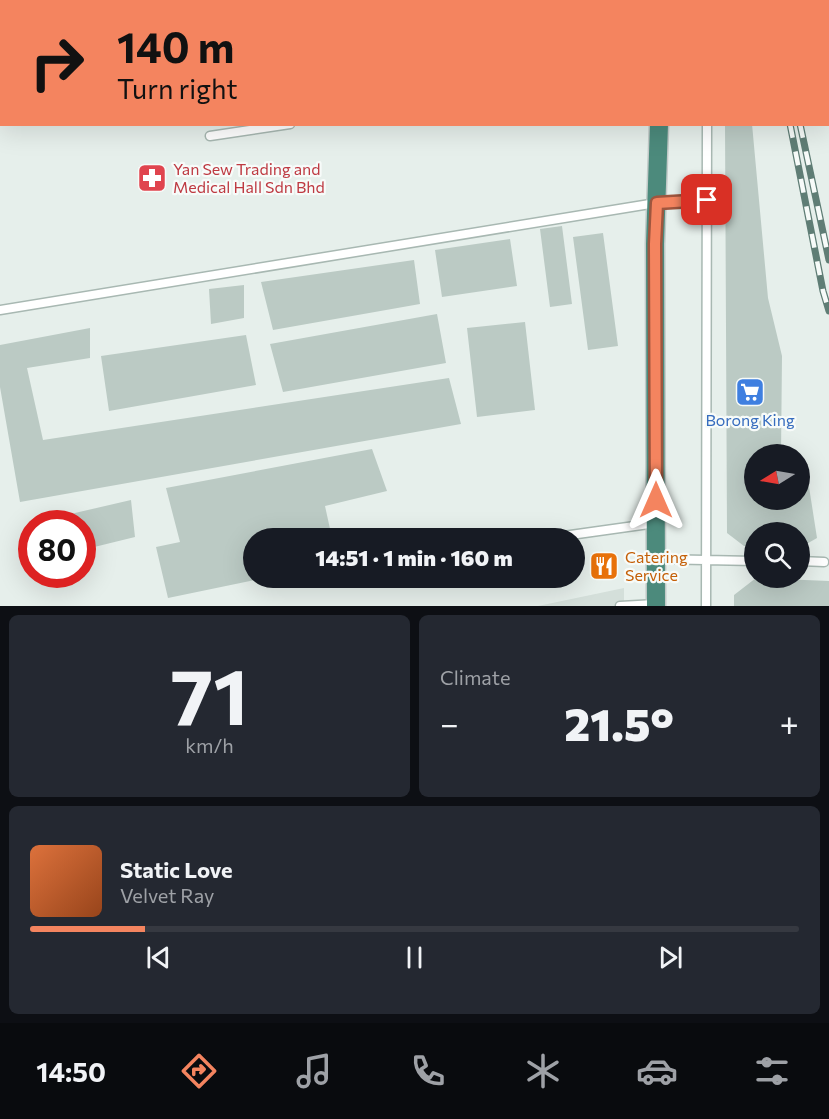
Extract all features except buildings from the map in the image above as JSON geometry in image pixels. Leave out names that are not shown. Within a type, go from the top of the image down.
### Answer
[{"type":"highway","points":[[656,605],[655,244],[659,126]]},
{"type":"lane","points":[[210,136],[277,126]]},
{"type":"lane","points":[[706,606],[707,126]]},
{"type":"lane","points":[[0,310],[657,203],[707,200]]},
{"type":"lane","points":[[585,533],[656,523]]},
{"type":"lane","points":[[656,559],[744,561]]},
{"type":"lane","points":[[810,561],[824,562]]},
{"type":"lane","points":[[620,606],[656,605]]},
{"type":"shaded area","points":[[624,588],[624,606],[538,606]]},
{"type":"railway","points":[[790,126],[829,311]]},
{"type":"railway","points":[[800,126],[829,260]]},
{"type":"place","name":"Yan Sew Trading and Medical Hall Sdn Bhd","points":[[152,178]]},
{"type":"place","name":"Borong King","points":[[750,392]]},
{"type":"place","name":"Catering Service","points":[[604,566]]},
{"type":"route","points":[[656,500],[655,244],[657,203],[707,200]]}]
